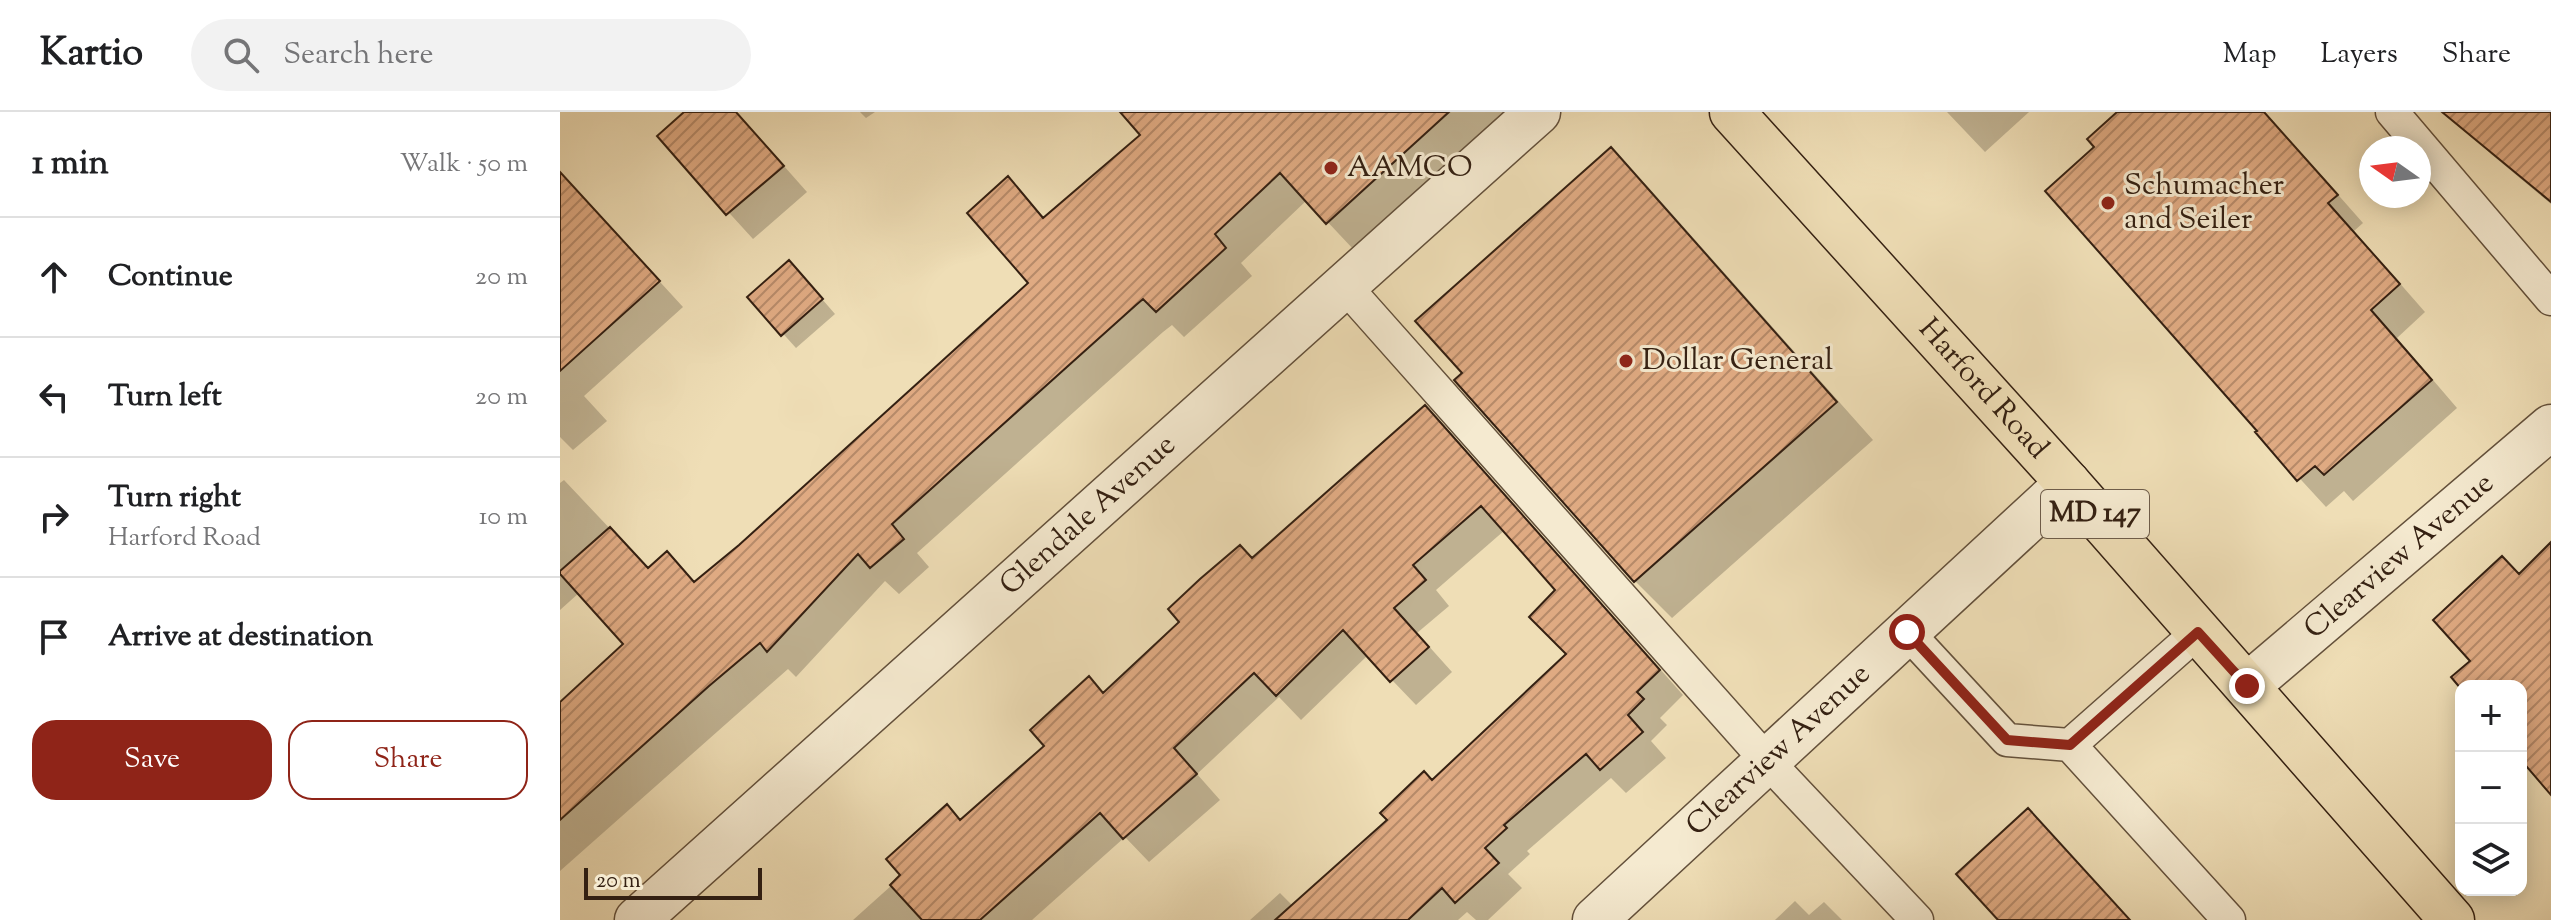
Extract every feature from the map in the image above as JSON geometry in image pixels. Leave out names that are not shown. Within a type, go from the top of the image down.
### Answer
[{"type":"main road","name":"Harford Road","points":[[1732,112],[2068,483],[2452,920]]},
{"type":"street","name":"Glendale Avenue","points":[[637,920],[1538,112]]},
{"type":"street","name":"Clearview Avenue","points":[[2247,686],[2551,427]]},
{"type":"street","name":"Clearview Avenue","points":[[1595,920],[2068,483]]},
{"type":"lane","points":[[2392,112],[2551,299]]},
{"type":"lane","points":[[1344,285],[1767,761],[1917,920]]},
{"type":"lane","points":[[1907,632],[2007,740],[2070,745],[2229,920]]},
{"type":"lane","points":[[2070,745],[2198,632]]},
{"type":"building","points":[[684,112],[736,112],[784,166],[726,215],[657,136]]},
{"type":"building","points":[[1120,112],[1449,112],[1326,224],[1280,173],[1215,234],[1226,248],[1156,312],[1143,299],[892,524],[904,539],[870,568],[858,554],[767,652],[760,643],[560,820],[560,702],[623,644],[560,571],[610,527],[648,568],[667,551],[694,582],[739,545],[1028,283],[967,213],[1008,176],[1043,218],[1140,135]]},
{"type":"building","points":[[2117,112],[2264,112],[2338,195],[2328,203],[2400,284],[2371,310],[2432,380],[2324,475],[2315,466],[2297,481],[2257,431],[2045,191],[2094,147],[2087,139]]},
{"type":"building","points":[[2442,112],[2551,112],[2551,202]]},
{"type":"building","name":"Dollar General","points":[[1611,147],[1837,402],[1634,582],[1454,380],[1462,373],[1415,321]]},
{"type":"building","points":[[560,172],[660,281],[560,371]]},
{"type":"building","points":[[789,260],[823,299],[781,336],[747,297]]},
{"type":"building","points":[[1425,405],[1660,670],[1637,692],[1644,699],[1628,715],[1643,732],[1600,770],[1586,754],[1504,825],[1507,828],[1485,848],[1499,863],[1455,903],[1442,888],[1408,920],[1275,920],[1387,820],[1380,813],[1424,771],[1432,780],[1566,654],[1529,617],[1555,590],[1481,506],[1413,565],[1426,580],[1394,608],[1429,647],[1390,682],[1343,630],[1276,696],[1254,673],[1174,748],[1197,774],[1123,839],[1100,813],[980,920],[922,920],[890,885],[900,875],[886,859],[947,804],[960,820],[1044,746],[1030,730],[1089,676],[1103,693],[1179,622],[1168,609],[1200,579],[1240,545],[1252,558]]},
{"type":"building","points":[[2551,542],[2551,795],[2527,767],[2527,680],[2455,682],[2451,677],[2470,661],[2433,620],[2502,556],[2519,574]]},
{"type":"building","points":[[2028,808],[2130,920],[1998,920],[1956,874]]},
{"type":"place","name":"AAMCO","points":[[1331,168]]},
{"type":"place","name":"Schumacher and Seiler","points":[[2108,203]]},
{"type":"place","name":"Dollar General","points":[[1626,361]]},
{"type":"route","points":[[1907,632],[2007,740],[2070,745],[2198,632],[2247,686]]}]
